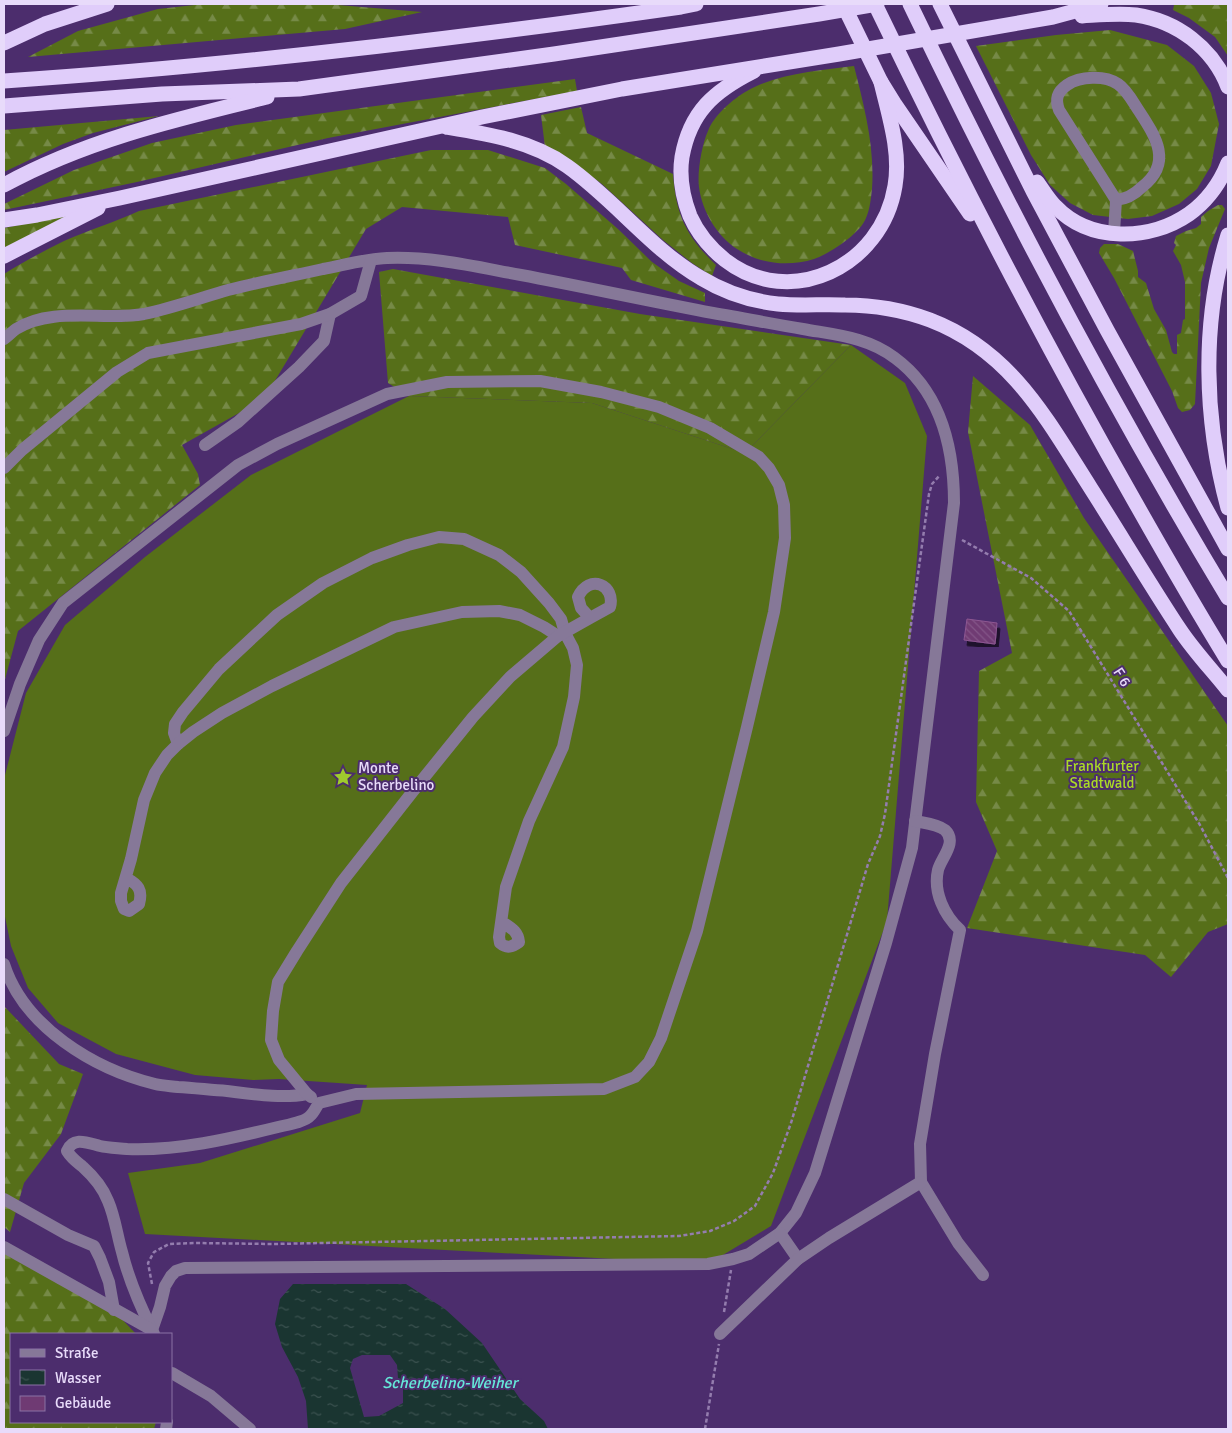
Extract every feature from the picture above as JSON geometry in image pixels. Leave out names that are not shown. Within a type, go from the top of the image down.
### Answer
[{"type":"highway","points":[[4,43],[45,24],[106,4]]},
{"type":"highway","points":[[4,81],[308,55],[493,33],[696,4]]},
{"type":"highway","points":[[843,4],[881,82],[1005,265]]},
{"type":"highway","points":[[4,106],[162,94],[298,89],[554,54],[876,4],[922,102],[1005,265],[1102,444],[1228,661]]},
{"type":"highway","points":[[910,4],[951,89],[1070,320],[1164,490],[1228,598]]},
{"type":"highway","points":[[940,4],[1033,191],[1107,330],[1228,549]]},
{"type":"highway","points":[[4,220],[120,198],[437,126],[622,89],[1053,17],[1102,4]]},
{"type":"highway","points":[[1053,17],[1109,14],[1136,15],[1162,22],[1188,35],[1211,56],[1228,87]]},
{"type":"highway","points":[[769,65],[722,90],[702,109],[687,136],[681,175],[683,194],[688,210],[695,227],[705,241],[732,265],[763,278],[789,281],[812,278],[840,268],[870,244],[881,229],[892,202],[897,173],[893,131],[881,82]]},
{"type":"highway","points":[[4,185],[91,146],[173,121],[298,89]]},
{"type":"highway","points":[[999,123],[1046,196],[1056,207],[1077,223],[1100,231],[1130,234],[1158,230],[1190,213],[1212,193],[1228,163]]},
{"type":"highway","points":[[437,126],[482,133],[515,141],[565,164],[598,190],[670,257],[698,277],[728,291],[776,304],[849,305],[891,309],[929,319],[971,340],[995,358],[1032,398],[1057,434],[1182,633],[1228,690]]},
{"type":"highway","points":[[4,256],[120,198]]},
{"type":"highway","points":[[1228,234],[1214,298],[1210,340],[1210,403],[1214,439],[1228,508]]},
{"type":"lane","points":[[1114,233],[1116,200],[1059,110],[1056,102],[1057,96],[1062,89],[1072,81],[1097,78],[1108,79],[1118,84],[1129,96],[1155,135],[1158,146],[1158,164],[1155,175],[1132,196],[1123,200],[1116,200]]},
{"type":"lane","points":[[4,339],[17,328],[52,317],[138,315],[240,287],[371,260],[387,258],[457,263],[862,340],[894,357],[921,383],[943,422],[952,460],[954,503],[912,848],[886,943],[815,1173],[796,1213],[780,1233],[749,1254],[708,1264],[186,1268],[176,1271],[170,1276],[165,1286],[153,1332]]},
{"type":"lane","points":[[4,468],[22,450],[117,372],[148,353],[301,324],[330,314],[361,296],[371,260]]},
{"type":"lane","points":[[205,445],[238,422],[299,367],[324,341],[330,314]]},
{"type":"lane","points":[[4,730],[20,684],[39,640],[63,604],[238,465],[277,444],[387,394],[447,382],[540,381],[601,392],[659,407],[710,428],[758,457],[769,468],[779,485],[784,505],[785,538],[774,612],[697,931],[661,1038],[649,1062],[635,1077],[604,1089],[356,1094],[319,1103],[310,1117],[296,1123],[188,1146],[142,1149],[101,1146],[87,1141],[77,1142],[70,1146],[67,1151],[72,1159],[83,1167],[101,1187],[108,1201],[115,1220],[122,1254],[134,1289],[153,1332]]},
{"type":"lane","points":[[178,744],[174,733],[175,724],[219,669],[277,616],[324,583],[372,558],[408,545],[439,537],[464,539],[500,555],[521,572],[549,603],[560,619],[562,634],[573,648],[577,665],[574,698],[563,747],[530,821],[506,886],[502,922]]},
{"type":"lane","points":[[126,878],[144,800],[154,773],[178,744],[222,713],[272,686],[394,627],[462,612],[499,611],[520,615],[562,634]]},
{"type":"lane","points":[[319,1103],[307,1094],[279,1060],[272,1040],[273,1011],[278,982],[341,884],[473,717],[510,676],[562,634],[590,618]]},
{"type":"lane","points":[[915,821],[937,826],[946,831],[950,840],[947,853],[938,869],[937,884],[942,907],[950,920],[960,930],[935,1054],[920,1144],[921,1182],[958,1243],[983,1275]]},
{"type":"lane","points":[[4,964],[18,995],[40,1023],[75,1050],[133,1078],[157,1085],[244,1093],[296,1096],[307,1094]]},
{"type":"lane","points":[[720,1334],[798,1259],[921,1182]]},
{"type":"lane","points":[[4,1199],[68,1235],[94,1246],[109,1282],[114,1310]]},
{"type":"lane","points":[[780,1233],[798,1259]]},
{"type":"lane","points":[[4,1248],[153,1332]]},
{"type":"lane","points":[[172,1374],[211,1396],[250,1429]]},
{"type":"path","name":"F 6","points":[[950,534],[1031,578],[1068,611],[1200,824],[1228,878]]},
{"type":"green space","points":[[204,4],[326,4],[422,12],[345,29],[28,57],[78,31],[158,9]]},
{"type":"green space","points":[[1228,4],[1228,56],[1215,37],[1189,18],[1173,10],[1174,5]]},
{"type":"green space","points":[[1110,30],[1167,45],[1194,66],[1211,93],[1219,124],[1211,166],[1197,189],[1179,204],[1152,216],[1128,219],[1093,215],[1070,203],[1050,185],[1031,155],[976,46]]},
{"type":"green space","points":[[854,66],[868,126],[872,157],[871,200],[863,224],[851,237],[835,248],[814,259],[794,263],[765,261],[737,249],[717,230],[707,214],[699,187],[700,158],[711,125],[719,113],[730,103],[758,85],[799,74]]},
{"type":"green space","points":[[575,79],[577,91],[328,138],[137,182],[4,210],[4,204],[74,170],[152,143],[236,125]]},
{"type":"green space","points":[[581,107],[587,133],[673,174],[674,188],[684,224],[697,244],[716,265],[712,276],[663,240],[602,184],[572,162],[545,147],[541,115]]},
{"type":"green space","points":[[159,116],[93,133],[63,144],[4,172],[4,130]]},
{"type":"green space","points":[[431,150],[488,150],[545,168],[618,229],[652,262],[679,281],[705,293],[705,302],[631,280],[622,268],[515,245],[508,217],[402,207],[366,229],[264,399],[182,445],[198,474],[200,485],[18,631],[4,683],[4,274],[64,241],[139,211]]},
{"type":"green space","points":[[1218,205],[1222,205],[1225,209],[1209,248],[1201,283],[1195,404],[1190,410],[1182,412],[1178,408],[1172,391],[1114,278],[1099,253],[1100,248],[1104,244],[1118,244],[1133,251],[1138,277],[1146,283],[1154,309],[1166,330],[1172,352],[1177,354],[1177,335],[1181,333],[1183,320],[1185,319],[1185,282],[1181,265],[1173,251],[1176,245],[1174,243],[1176,236],[1196,228],[1201,224],[1201,217]]},
{"type":"green space","points":[[70,215],[4,250],[4,228]]},
{"type":"green space","points":[[393,269],[640,314],[851,345],[745,453],[592,403],[409,396],[388,383],[379,272]]},
{"type":"green space","points":[[851,345],[905,383],[927,436],[887,921],[771,1226],[708,1264],[145,1234],[128,1173],[200,1163],[360,1113],[367,1085],[279,1079],[253,1080],[195,1075],[116,1054],[58,1023],[28,988],[11,946],[4,912],[4,779],[26,693],[65,625],[145,557],[251,475],[409,396],[592,403],[745,453]]},
{"type":"green space","name":"Frankfurter Stadtwald","points":[[973,376],[1030,425],[1084,518],[1228,726],[1228,924],[1208,932],[1171,977],[1145,955],[967,928],[997,851],[976,802],[979,671],[1012,653],[968,432]]},
{"type":"green space","points":[[4,1006],[59,1064],[83,1074],[61,1134],[24,1183],[10,1232],[4,1227]]},
{"type":"green space","points":[[4,1252],[117,1314],[135,1333],[10,1333],[10,1423],[156,1423],[154,1429],[4,1429]]},
{"type":"water","name":"Scherbelino-Weiher","points":[[293,1284],[406,1284],[445,1309],[482,1343],[520,1399],[544,1421],[548,1429],[308,1429],[306,1401],[298,1377],[282,1347],[275,1324],[280,1299]],"holes":[[[362,1355],[390,1355],[397,1365],[398,1378],[403,1390],[403,1403],[379,1416],[364,1417],[350,1368],[353,1359]]]},
{"type":"building","points":[[967,619],[997,623],[995,644],[964,640]]},
{"type":"place","name":"Monte Scherbelino","points":[[343,777]]}]
